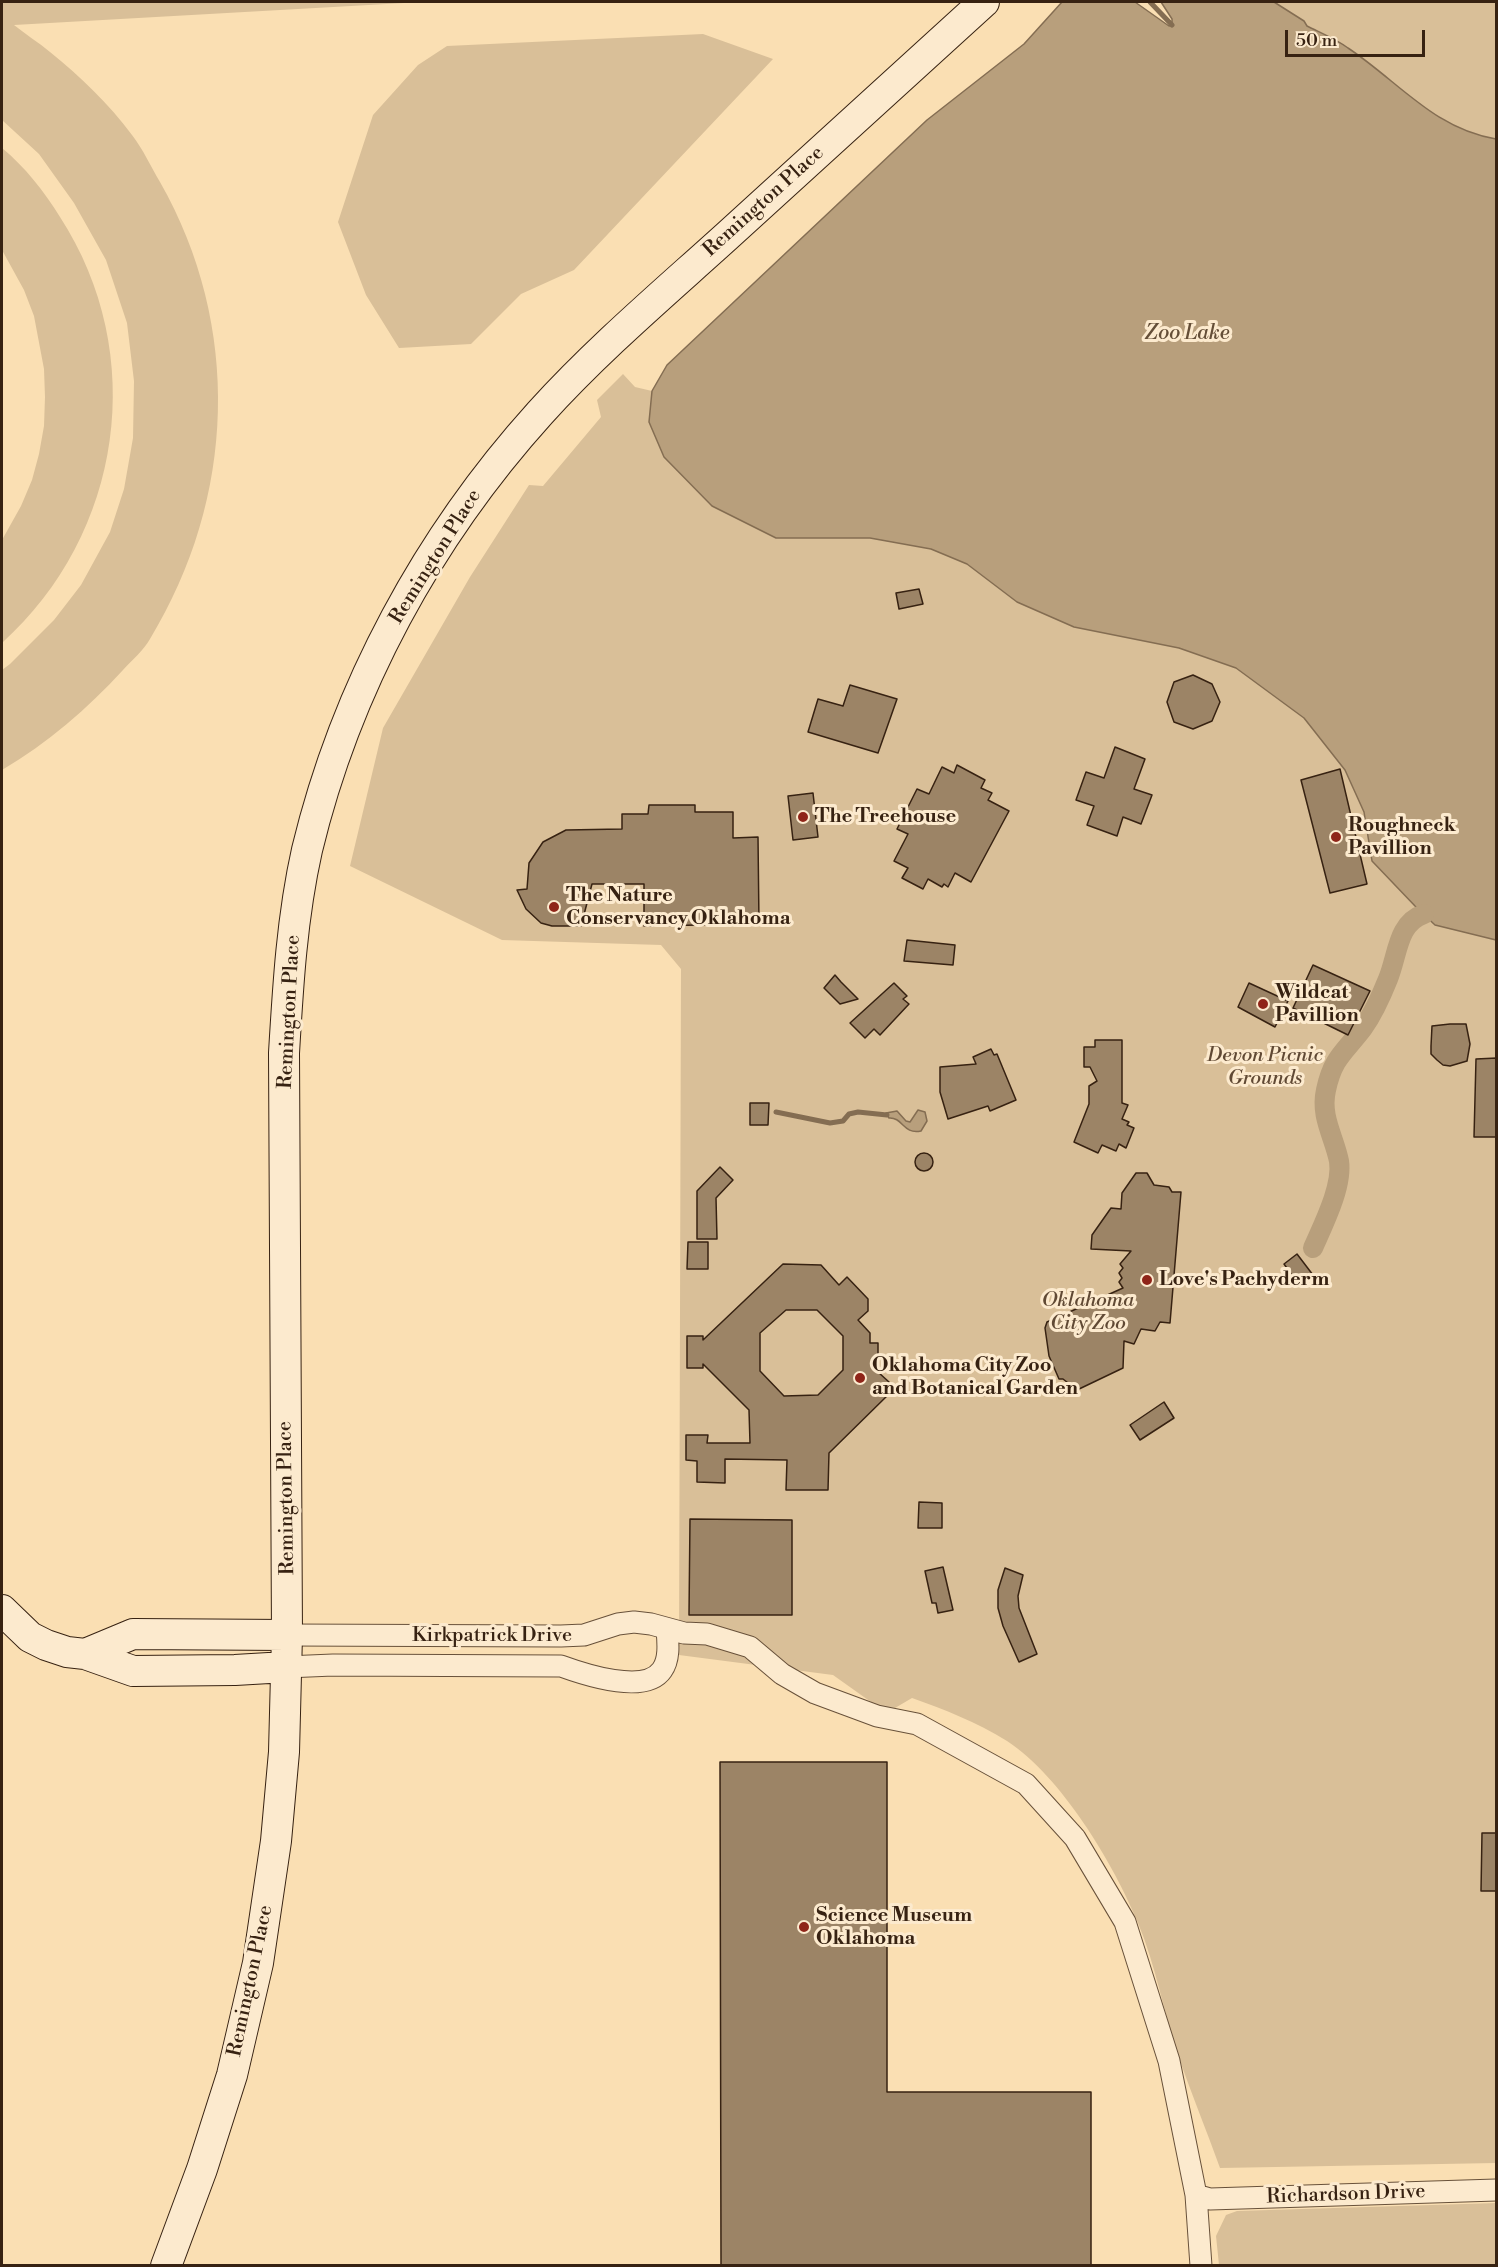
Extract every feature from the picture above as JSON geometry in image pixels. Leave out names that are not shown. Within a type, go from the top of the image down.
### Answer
[{"type":"main road","name":"Remington Place","points":[[166,2265],[223,2107],[258,1963],[276,1841],[284,1752],[287,1635],[285,1053],[289,975],[298,898],[307,852],[340,742],[368,672],[406,598],[433,553],[484,481],[541,412],[614,339],[984,2]]},
{"type":"main road","points":[[2,1610],[30,1637],[46,1645],[67,1652],[85,1654],[133,1671],[286,1668]]},
{"type":"main road","points":[[85,1654],[133,1634],[287,1635]]},
{"type":"street","name":"Kirkpatrick Drive","points":[[286,1668],[333,1665],[561,1666],[596,1678],[627,1682],[649,1680],[661,1671],[668,1647],[667,1629],[651,1623],[634,1622],[618,1624],[584,1635],[561,1636],[287,1635]]},
{"type":"street","points":[[667,1629],[684,1633],[707,1634],[750,1647],[782,1674],[815,1692],[877,1716],[917,1724],[1026,1784],[1075,1838],[1125,1922],[1169,2061],[1196,2195],[1201,2265]]},
{"type":"street","name":"Richardson Drive","points":[[1196,2195],[1210,2199],[1497,2190]]},
{"type":"green space","points":[[2,2],[422,2],[14,25],[61,61],[104,101],[136,140],[160,182],[187,237],[205,294],[216,353],[218,412],[213,470],[199,528],[178,585],[150,639],[138,655],[81,712],[51,737],[2,770],[2,670],[54,620],[81,585],[110,532],[124,489],[133,438],[134,381],[127,323],[106,260],[74,203],[39,154],[2,120]]},
{"type":"green space","points":[[1274,2],[1496,2],[1496,139],[1474,134],[1435,115],[1348,48],[1307,26],[1304,21]]},
{"type":"green space","points":[[703,34],[773,59],[574,270],[521,294],[471,344],[399,348],[366,295],[338,222],[373,115],[418,65],[447,46]]},
{"type":"green space","points":[[2,148],[26,171],[47,198],[60,217],[88,270],[106,326],[113,383],[110,440],[97,496],[75,550],[43,599],[2,643],[2,540],[32,480],[44,426],[45,397],[44,369],[34,316],[24,290],[2,250]]},
{"type":"green space","name":"Oklahoma City Zoo","points":[[623,374],[635,387],[652,391],[649,422],[664,457],[712,506],[776,538],[870,538],[931,549],[967,564],[1017,602],[1179,648],[1236,668],[1304,718],[1345,770],[1364,812],[1372,861],[1415,906],[1435,925],[1496,940],[1496,2163],[1220,2168],[1179,2058],[1150,1956],[1128,1900],[1084,1823],[1066,1798],[1027,1756],[984,1728],[912,1698],[895,1708],[878,1707],[833,1675],[679,1655],[681,969],[661,945],[502,940],[350,866],[383,728],[470,577],[529,485],[543,486],[601,417],[597,400]]},
{"type":"green space","points":[[1496,2203],[1496,2265],[1219,2265],[1216,2236],[1226,2215],[1237,2211]]},
{"type":"water","name":"Zoo Lake","points":[[1062,2],[1135,2],[1169,26],[1172,25],[1172,19],[1161,2],[1274,2],[1304,21],[1307,26],[1328,36],[1366,61],[1435,115],[1474,134],[1496,139],[1496,940],[1435,925],[1415,906],[1372,861],[1364,812],[1345,770],[1304,718],[1236,668],[1179,648],[1074,627],[1017,602],[967,564],[931,549],[870,538],[776,538],[712,506],[664,457],[649,422],[652,391],[667,365],[927,120],[1024,44]]},
{"type":"water","points":[[918,1110],[925,1112],[927,1121],[921,1131],[915,1132],[910,1131],[894,1118],[889,1118],[886,1113],[897,1111],[906,1121],[910,1122]]},
{"type":"building","points":[[919,589],[923,604],[899,609],[896,593]]},
{"type":"building","points":[[1193,675],[1212,684],[1220,702],[1212,721],[1193,729],[1174,722],[1167,702],[1174,682]]},
{"type":"building","points":[[850,685],[897,699],[878,753],[808,732],[818,699],[843,706]]},
{"type":"building","points":[[1115,747],[1145,759],[1134,789],[1152,795],[1141,824],[1123,817],[1117,836],[1087,825],[1094,806],[1076,800],[1086,772],[1104,778]]},
{"type":"building","points":[[957,765],[985,780],[981,788],[992,793],[988,800],[1009,811],[971,882],[955,873],[948,887],[944,884],[942,887],[928,879],[923,889],[902,878],[908,868],[894,861],[908,834],[897,829],[917,789],[929,794],[942,767],[954,773]]},
{"type":"building","name":"Roughneck Pavillion","points":[[1340,769],[1367,884],[1330,893],[1301,780]]},
{"type":"building","name":"The Treehouse","points":[[813,793],[818,837],[793,840],[788,796]]},
{"type":"building","points":[[649,805],[695,805],[695,812],[733,812],[733,838],[758,837],[759,924],[644,926],[644,884],[592,884],[581,926],[552,926],[541,923],[526,909],[517,890],[527,889],[529,863],[543,842],[566,830],[622,829],[622,814],[648,814]]},
{"type":"building","points":[[907,940],[955,945],[953,965],[904,961]]},
{"type":"building","points":[[1313,965],[1370,991],[1348,1035],[1293,1008]]},
{"type":"building","points":[[835,975],[858,999],[840,1004],[824,988]]},
{"type":"building","points":[[894,983],[907,996],[903,999],[909,1004],[880,1035],[874,1029],[865,1038],[850,1023]]},
{"type":"building","name":"Wildcat Pavillion","points":[[1249,983],[1288,1001],[1275,1027],[1238,1007]]},
{"type":"building","points":[[1466,1024],[1470,1044],[1467,1061],[1450,1066],[1443,1065],[1431,1054],[1431,1046],[1432,1026]]},
{"type":"building","points":[[1095,1040],[1122,1040],[1122,1103],[1128,1105],[1122,1119],[1134,1128],[1126,1148],[1119,1144],[1116,1151],[1102,1145],[1098,1153],[1074,1142],[1089,1104],[1089,1086],[1097,1081],[1090,1067],[1084,1067],[1084,1047],[1095,1047]]},
{"type":"building","points":[[991,1049],[994,1055],[997,1054],[1016,1100],[990,1111],[988,1106],[948,1119],[940,1092],[940,1067],[976,1064],[973,1057]]},
{"type":"building","points":[[1497,1058],[1497,1137],[1474,1137],[1476,1059]]},
{"type":"building","points":[[750,1103],[769,1103],[768,1125],[750,1125]]},
{"type":"building","points":[[924,1153],[930,1156],[933,1162],[930,1168],[924,1171],[918,1168],[915,1162],[918,1156]]},
{"type":"building","points":[[720,1167],[733,1180],[716,1198],[717,1239],[697,1239],[697,1191]]},
{"type":"building","name":"Love's Pachyderm","points":[[1136,1173],[1147,1173],[1154,1185],[1169,1187],[1172,1192],[1181,1192],[1170,1323],[1160,1322],[1155,1331],[1141,1329],[1134,1344],[1124,1341],[1123,1368],[1077,1390],[1063,1379],[1059,1379],[1049,1356],[1045,1328],[1047,1322],[1123,1288],[1119,1282],[1122,1278],[1119,1273],[1123,1268],[1120,1264],[1131,1251],[1091,1249],[1092,1235],[1111,1208],[1121,1209],[1122,1193]]},
{"type":"building","points":[[688,1242],[708,1242],[708,1269],[687,1269]]},
{"type":"building","points":[[1297,1254],[1313,1275],[1299,1285],[1284,1264]]},
{"type":"building","points":[[783,1264],[821,1265],[839,1285],[847,1277],[868,1299],[868,1311],[858,1320],[870,1333],[870,1343],[878,1343],[878,1372],[889,1382],[889,1394],[829,1453],[828,1490],[786,1490],[787,1460],[725,1459],[725,1483],[697,1482],[697,1461],[686,1460],[686,1435],[708,1435],[707,1443],[750,1443],[749,1410],[703,1364],[703,1368],[687,1368],[687,1336],[703,1336],[703,1340]],"holes":[[[786,1310],[817,1310],[843,1336],[843,1370],[818,1395],[784,1396],[760,1371],[760,1333]]]},
{"type":"building","points":[[1164,1402],[1174,1418],[1140,1440],[1130,1425]]},
{"type":"building","points":[[919,1502],[942,1503],[942,1528],[918,1528]]},
{"type":"building","points":[[690,1519],[792,1520],[792,1615],[689,1615]]},
{"type":"building","points":[[943,1567],[953,1610],[938,1613],[936,1603],[932,1603],[925,1571]]},
{"type":"building","points":[[1005,1568],[1023,1575],[1018,1596],[1019,1608],[1037,1654],[1019,1662],[1003,1626],[998,1608],[998,1590]]},
{"type":"building","name":"Science Museum Oklahoma","points":[[720,1762],[887,1762],[887,2092],[1091,2092],[1091,2265],[721,2265]]},
{"type":"building","points":[[1482,1833],[1497,1833],[1497,1891],[1481,1891]]},
{"type":"waterway","points":[[1150,2],[1172,25]]},
{"type":"waterway","points":[[1313,1248],[1338,1182],[1339,1161],[1325,1109],[1329,1079],[1336,1062],[1363,1028],[1377,1004],[1388,979],[1403,932],[1415,918],[1424,914]]},
{"type":"waterway","points":[[776,1112],[830,1123],[843,1121],[849,1114],[858,1112],[887,1115]]},
{"type":"place","name":"The Treehouse","points":[[803,817]]},
{"type":"place","name":"Roughneck Pavillion","points":[[1336,837]]},
{"type":"place","name":"The Nature Conservancy Oklahoma","points":[[554,907]]},
{"type":"place","name":"Wildcat Pavillion","points":[[1263,1004]]},
{"type":"place","name":"Love's Pachyderm","points":[[1147,1280]]},
{"type":"place","name":"Oklahoma City Zoo and Botanical Garden","points":[[860,1378]]},
{"type":"place","name":"Science Museum Oklahoma","points":[[804,1927]]},
{"type":"park label","name":"Devon Picnic Grounds","points":[[1265,1068]]}]
